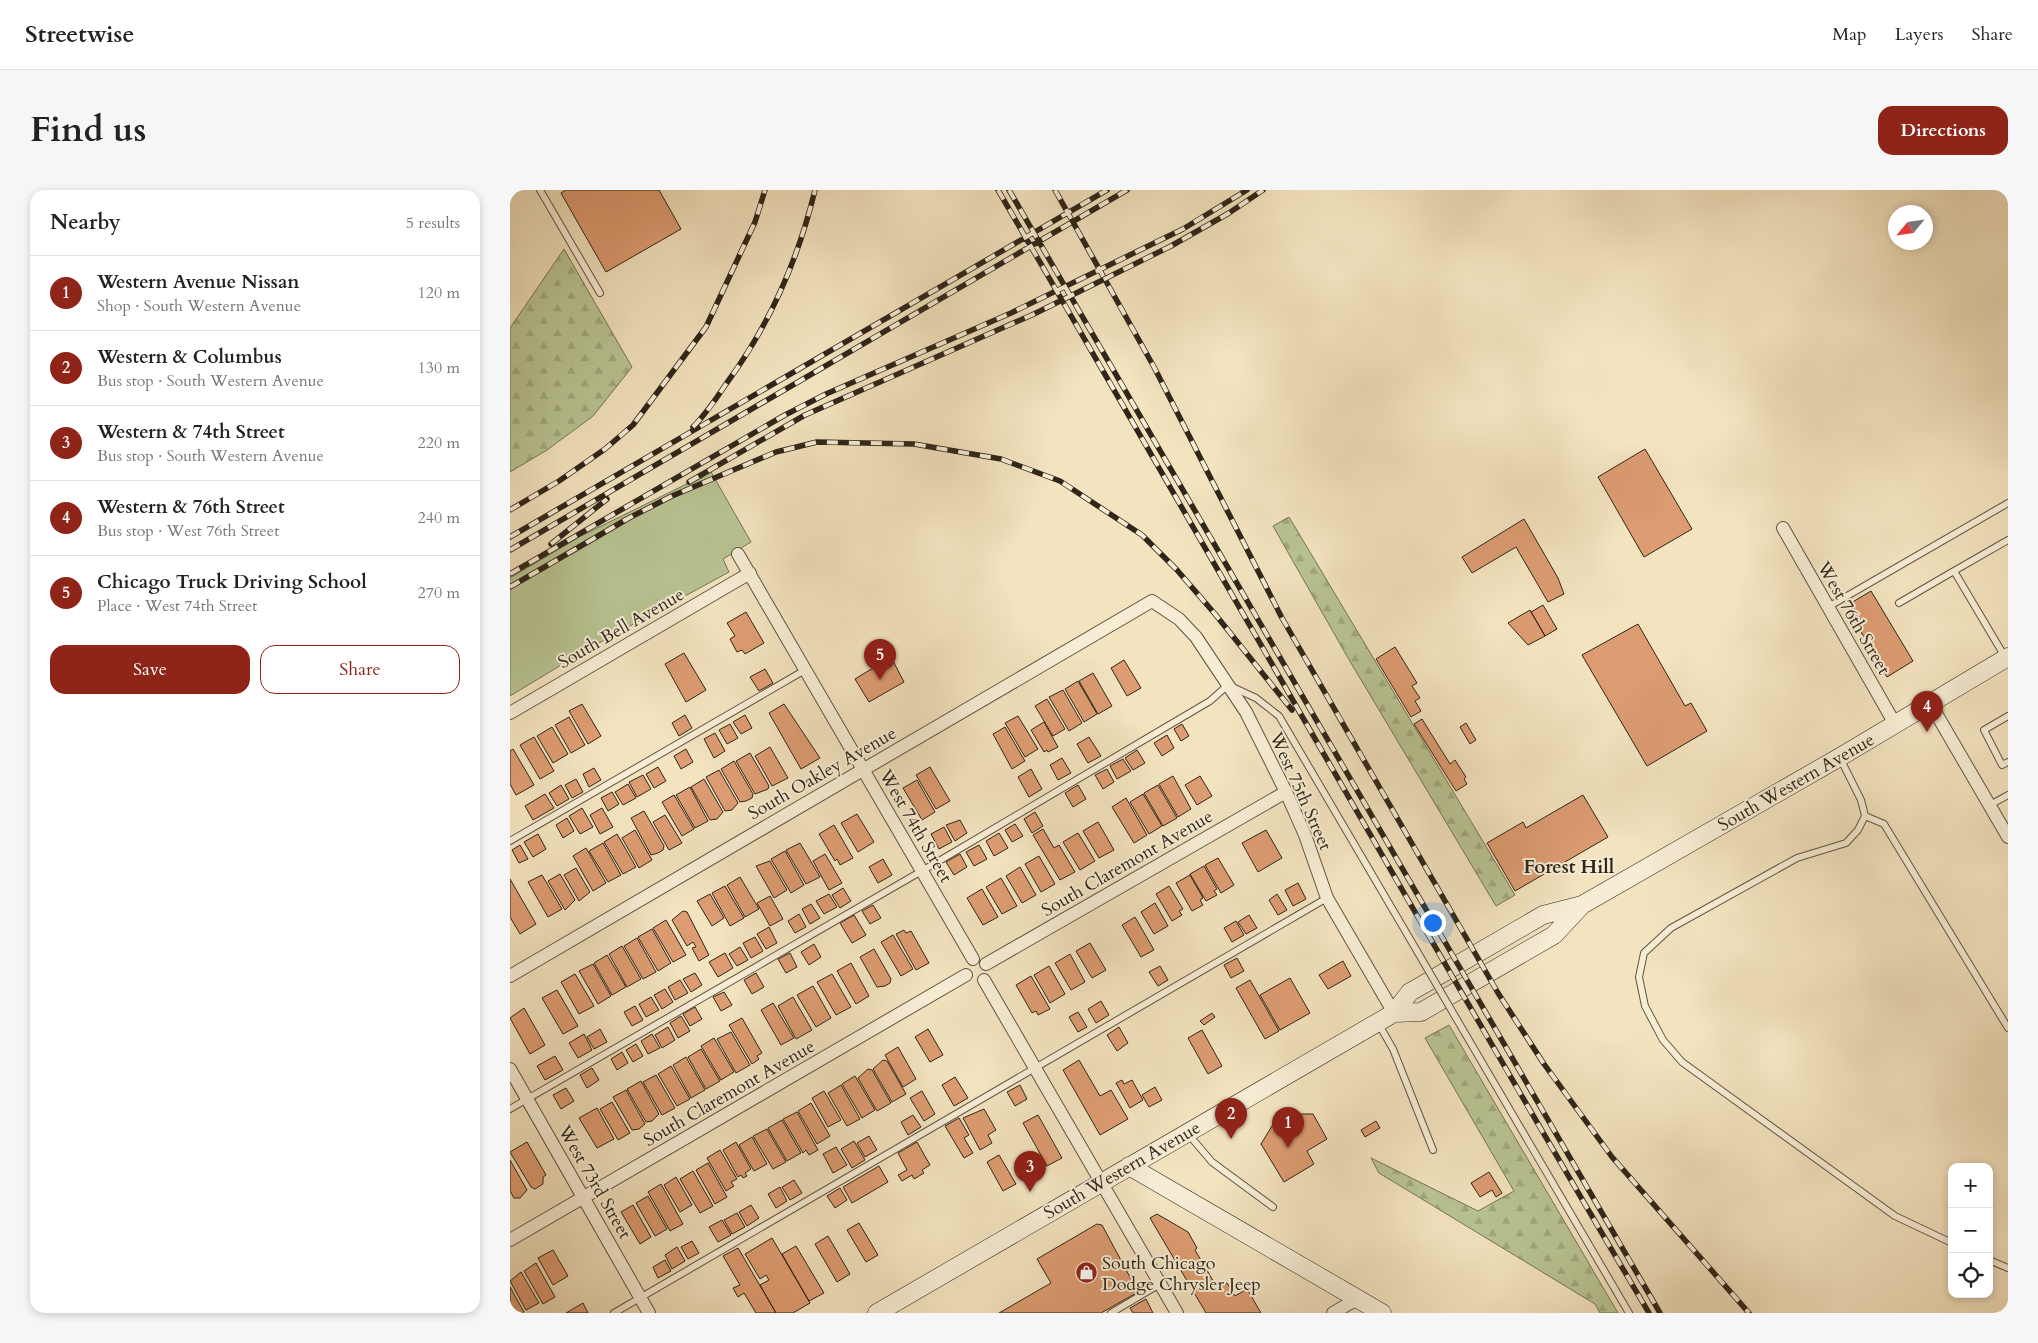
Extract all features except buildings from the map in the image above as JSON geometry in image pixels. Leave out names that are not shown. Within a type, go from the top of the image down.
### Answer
[{"type":"main road","name":"South Western Avenue","points":[[877,1313],[1394,1013],[1421,1012],[1525,952],[1554,935],[1582,905],[1840,757],[2007,657]]},
{"type":"main road","points":[[1129,1166],[1382,1313]]},
{"type":"street","name":"West 76th Street","points":[[1783,528],[1895,724]]},
{"type":"street","name":"West 74th Street","points":[[738,554],[973,960]]},
{"type":"street","name":"South Bell Avenue","points":[[510,713],[750,573]]},
{"type":"street","name":"West 75th Street","points":[[1152,601],[1179,619],[1196,637],[1246,712],[1305,835],[1327,898],[1394,1013]]},
{"type":"street","name":"South Oakley Avenue","points":[[510,976],[1152,601]]},
{"type":"street","points":[[1930,703],[2008,837]]},
{"type":"street","name":"South Claremont Avenue","points":[[986,964],[1286,792]]},
{"type":"street","points":[[980,959],[986,964],[988,970],[984,980],[974,982],[966,975],[965,967],[973,960],[980,959]]},
{"type":"street","name":"South Claremont Avenue","points":[[510,1240],[966,975]]},
{"type":"street","points":[[984,980],[1177,1313]]},
{"type":"street","name":"West 73rd Street","points":[[510,1069],[649,1313]]},
{"type":"street","points":[[1333,1313],[1357,1299]]},
{"type":"lane","points":[[540,190],[600,293]]},
{"type":"lane","points":[[1828,607],[2008,503]]},
{"type":"lane","points":[[1899,603],[2008,540]]},
{"type":"lane","points":[[1954,571],[2007,657]]},
{"type":"lane","points":[[510,841],[805,670]]},
{"type":"lane","points":[[510,1109],[922,871],[1210,701],[1228,685],[1256,698],[1279,716],[1629,1313]]},
{"type":"lane","points":[[2008,716],[1984,730],[2002,765],[2008,762]]},
{"type":"lane","points":[[1840,757],[1861,800],[1865,816],[1858,830],[1846,842],[1797,858],[1671,928],[1644,954],[1639,977],[1645,1006],[1663,1040],[1682,1062],[1895,1216],[1948,1241]]},
{"type":"lane","points":[[1990,805],[2008,795]]},
{"type":"lane","points":[[1865,816],[1884,824],[2008,1028]]},
{"type":"lane","points":[[614,1313],[1327,898]]},
{"type":"lane","points":[[1378,1022],[1393,1049],[1433,1150]]},
{"type":"lane","points":[[1187,1132],[1212,1162],[1273,1207]]},
{"type":"lane","points":[[1993,1262],[2008,1268]]},
{"type":"lane","points":[[1111,1313],[1160,1284]]},
{"type":"green space","points":[[564,249],[632,367],[593,416],[547,450],[510,472],[510,328]]},
{"type":"green space","points":[[711,472],[751,542],[723,559],[729,572],[586,650],[510,696],[510,578],[581,536]]},
{"type":"green space","points":[[1289,517],[1515,895],[1496,906],[1348,658],[1273,526]]},
{"type":"green space","points":[[1449,1025],[1618,1313],[1600,1313],[1595,1304],[1379,1173],[1371,1158],[1478,1211],[1514,1191],[1425,1038]]},
{"type":"railway","points":[[510,510],[559,481],[605,449],[633,425],[706,327],[755,222],[765,190]]},
{"type":"railway","points":[[693,427],[711,406],[756,339],[769,316],[791,267],[815,190]]},
{"type":"railway","points":[[998,190],[1649,1313]]},
{"type":"railway","points":[[1009,190],[1660,1313]]},
{"type":"railway","points":[[1055,190],[1154,367],[1282,618],[1498,993],[1544,1064],[1612,1157],[1749,1313]]},
{"type":"railway","points":[[510,537],[1107,190]]},
{"type":"railway","points":[[510,550],[1127,190]]},
{"type":"railway","points":[[510,574],[785,415],[826,394],[1011,313],[1183,229],[1247,190]]},
{"type":"railway","points":[[689,482],[805,415],[1034,314],[1171,246],[1229,213],[1263,190]]},
{"type":"railway","points":[[623,521],[672,496],[776,452],[817,442],[914,444],[1001,459],[1060,481],[1142,535],[1177,570],[1215,614],[1292,710]]},
{"type":"railway","points":[[551,544],[607,499]]},
{"type":"railway","points":[[510,587],[629,518]]},
{"type":"place","name":"Chicago Truck Driving School","points":[[880,680]]},
{"type":"place","name":"Western & 76th Street","points":[[1927,732]]},
{"type":"place","name":"Western & Columbus","points":[[1231,1139]]},
{"type":"place","name":"Western Avenue Nissan","points":[[1288,1148]]},
{"type":"place","name":"Western & 74th Street","points":[[1030,1192]]},
{"type":"place","name":"South Chicago Dodge Chrysler Jeep","points":[[1086,1273]]},
{"type":"district","name":"Forest Hill","points":[[1569,866]]}]
